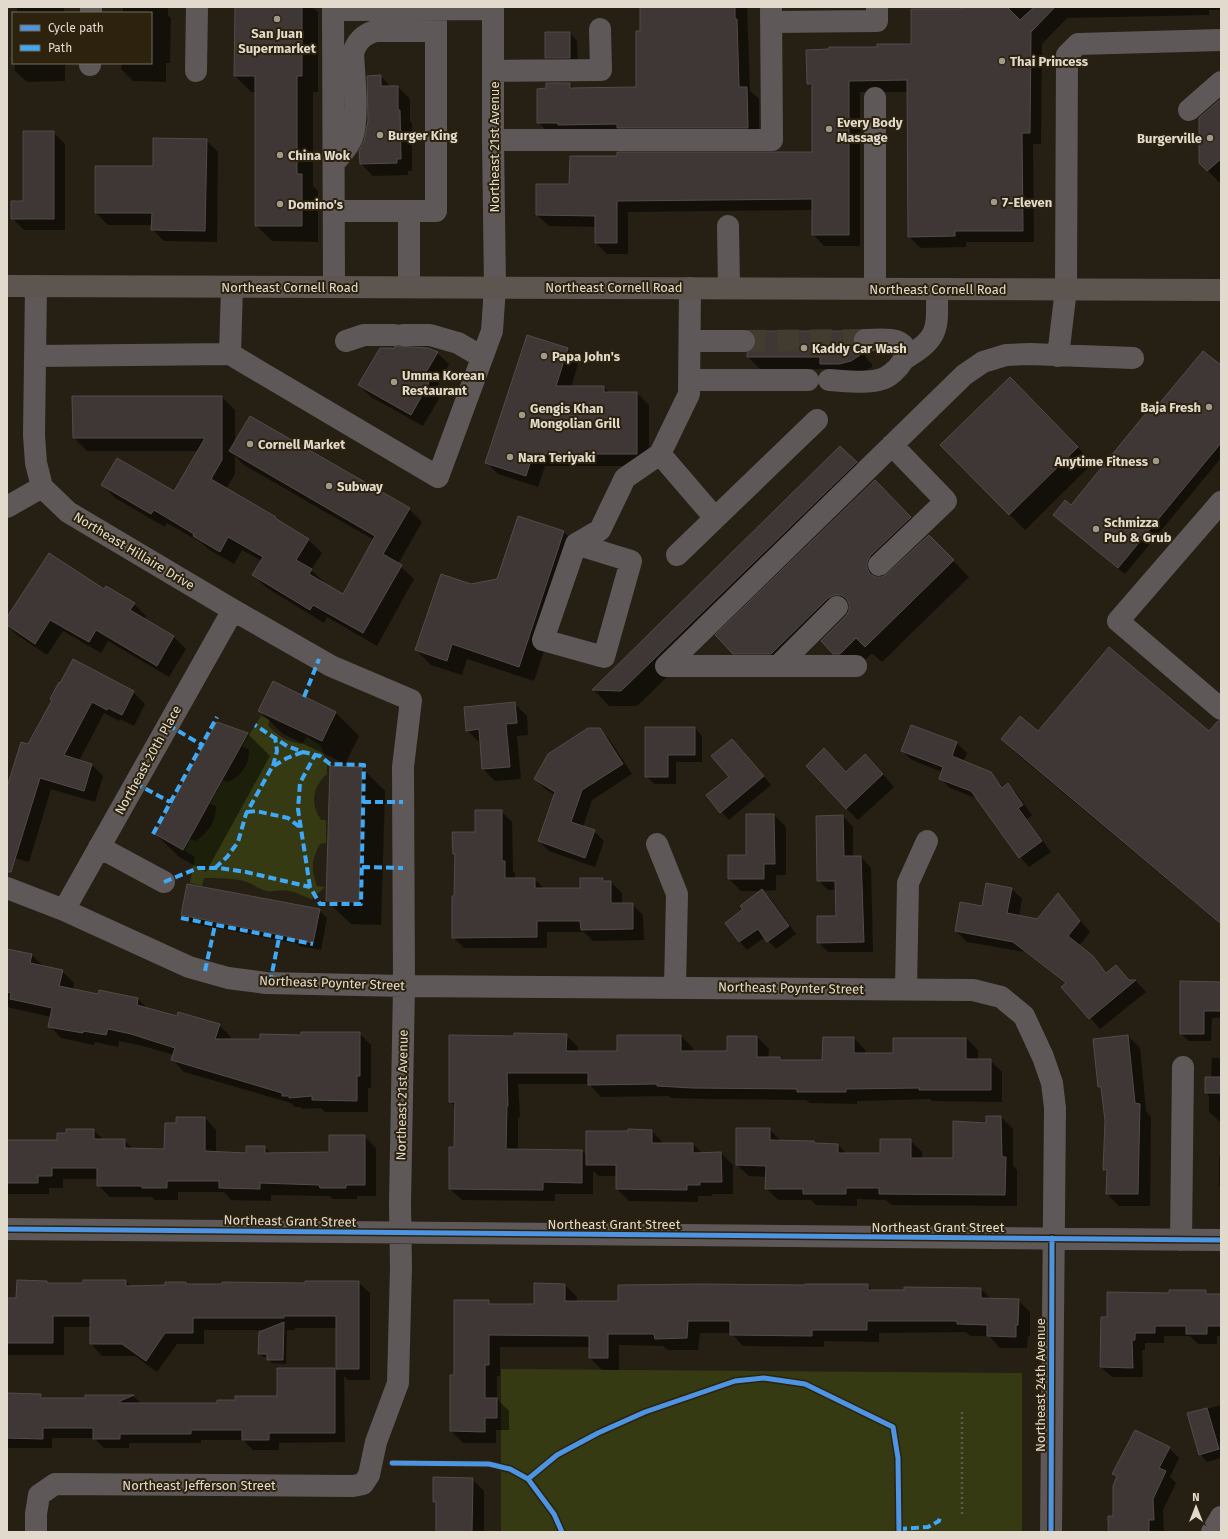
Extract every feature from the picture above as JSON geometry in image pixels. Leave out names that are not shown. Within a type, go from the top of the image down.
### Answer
[{"type":"highway","name":"Northeast Cornell Road","points":[[7,286],[1221,290]]},
{"type":"street","points":[[196,71],[197,7]]},
{"type":"street","points":[[493,140],[772,140],[771,14],[877,21],[877,7]]},
{"type":"street","points":[[334,287],[333,8],[493,8]]},
{"type":"street","name":"Northeast 21st Avenue","points":[[230,354],[438,477],[492,331],[495,287],[493,8]]},
{"type":"street","points":[[334,211],[436,211],[436,9]]},
{"type":"street","points":[[494,71],[601,70],[600,29]]},
{"type":"street","points":[[334,163],[345,152],[352,138],[355,123],[353,54],[360,39],[375,31],[436,31]]},
{"type":"street","points":[[1058,356],[1066,289],[1067,55],[1078,44],[1221,40]]},
{"type":"street","points":[[1189,110],[1221,82]]},
{"type":"street","points":[[875,98],[875,288]]},
{"type":"street","points":[[409,211],[409,287]]},
{"type":"street","points":[[728,226],[729,288]]},
{"type":"street","points":[[7,507],[42,487],[36,463],[34,435],[36,286]]},
{"type":"street","points":[[35,356],[230,354],[232,287]]},
{"type":"street","points":[[576,544],[631,561],[604,656],[543,640],[576,544],[600,530],[625,478],[660,454],[689,394],[690,288]]},
{"type":"street","points":[[829,380],[873,381],[883,379],[892,374],[904,359],[921,349],[934,334],[937,325],[937,289]]},
{"type":"street","points":[[346,341],[364,335],[430,335],[458,343],[482,357]]},
{"type":"street","points":[[865,340],[896,341],[903,346],[905,351],[904,359]]},
{"type":"street","points":[[690,341],[744,341]]},
{"type":"street","points":[[856,666],[666,666],[964,375],[983,362],[1006,355],[1133,358]]},
{"type":"street","points":[[689,380],[808,380]]},
{"type":"street","points":[[677,555],[817,420]]},
{"type":"street","points":[[879,565],[946,501],[892,445]]},
{"type":"street","points":[[660,454],[715,518]]},
{"type":"street","name":"Northeast Hillaire Drive","points":[[42,487],[68,512],[233,610],[331,666],[411,700]]},
{"type":"street","points":[[1221,502],[1118,621],[1221,709]]},
{"type":"street","points":[[778,666],[837,607]]},
{"type":"street","name":"Northeast 20th Place","points":[[64,910],[233,610]]},
{"type":"street","name":"Northeast 21st Avenue","points":[[363,1484],[370,1475],[376,1442],[398,1383],[404,986],[404,767],[411,700]]},
{"type":"street","points":[[906,989],[908,884],[927,841]]},
{"type":"street","points":[[657,844],[677,894],[675,987]]},
{"type":"street","points":[[99,847],[164,882]]},
{"type":"street","name":"Northeast Poynter Street","points":[[7,888],[64,910],[189,967],[228,978],[266,983],[404,986],[973,990],[1001,997],[1024,1016]]},
{"type":"street","name":"Northeast 24th Avenue","points":[[1024,1016],[1043,1058],[1052,1090],[1055,1108],[1052,1238],[1051,1532]]},
{"type":"street","points":[[1181,1240],[1183,1067]]},
{"type":"street","name":"Northeast Grant Street","points":[[7,1229],[1221,1240]]},
{"type":"street","name":"Northeast Jefferson Street","points":[[36,1532],[36,1514],[39,1495],[55,1484],[353,1486],[363,1484]]},
{"type":"street","points":[[1212,1532],[1221,1517]]},
{"type":"path","points":[[962,1412],[962,1515]]},
{"type":"green space","points":[[261,716],[270,720],[268,725],[283,738],[302,744],[307,737],[321,746],[327,765],[327,774],[318,784],[314,796],[317,814],[321,820],[326,820],[326,843],[320,844],[315,855],[313,869],[317,886],[325,887],[312,899],[286,890],[267,891],[247,882],[235,879],[204,878],[202,886],[190,883],[195,857],[185,851],[190,839],[196,841],[204,834],[213,822],[216,806],[210,804],[223,780],[228,782],[241,773],[244,769],[248,760],[249,750],[242,746]]},
{"type":"green space","points":[[501,1369],[1022,1373],[1022,1532],[501,1532]]},
{"type":"building","points":[[235,7],[302,7],[302,76],[297,76],[297,174],[302,174],[302,226],[255,226],[255,76],[234,76]]},
{"type":"building","points":[[640,7],[735,7],[735,19],[737,19],[739,87],[747,87],[748,128],[617,128],[617,124],[558,125],[558,123],[537,123],[537,89],[546,88],[546,83],[570,83],[570,88],[636,87],[636,31],[640,31]]},
{"type":"building","points":[[962,7],[1007,7],[1020,20],[1034,7],[1055,7],[1031,32],[1030,133],[1022,133],[1023,231],[955,231],[955,236],[908,237],[907,80],[849,81],[849,235],[812,235],[812,199],[617,201],[617,243],[595,243],[595,216],[536,215],[536,184],[569,184],[570,156],[617,156],[617,152],[812,152],[812,84],[807,84],[806,50],[829,49],[829,47],[877,47],[877,44],[911,44],[911,9],[962,9]]},
{"type":"building","points":[[545,32],[570,32],[570,58],[545,58]]},
{"type":"building","name":"Burger King","points":[[381,75],[381,86],[398,86],[401,159],[397,159],[397,163],[360,164],[359,151],[364,141],[368,121],[367,76]]},
{"type":"building","name":"Burgerville","points":[[1221,99],[1221,159],[1207,171],[1199,163],[1199,118]]},
{"type":"building","points":[[23,131],[54,131],[54,219],[11,219],[11,201],[23,201]]},
{"type":"building","points":[[153,138],[207,139],[205,231],[151,230],[152,213],[95,213],[95,166],[153,166]]},
{"type":"building","name":"Kaddy Car Wash","points":[[751,331],[857,331],[854,334],[853,341],[855,347],[860,351],[860,355],[851,361],[839,364],[820,364],[820,357],[747,357],[747,353],[755,348],[755,335]]},
{"type":"building","points":[[527,335],[568,348],[556,386],[604,386],[604,392],[637,392],[637,454],[533,454],[526,476],[485,463]]},
{"type":"building","points":[[394,347],[428,348],[438,352],[422,379],[429,383],[411,415],[358,385],[380,348],[394,349]]},
{"type":"building","points":[[1203,351],[1221,365],[1221,443],[1118,568],[1053,515],[1065,500],[1071,505],[1155,402],[1158,405]]},
{"type":"building","points":[[1010,377],[1078,447],[1009,515],[940,445]]},
{"type":"building","points":[[72,396],[222,396],[222,460],[211,479],[276,517],[275,518],[309,539],[296,560],[312,569],[309,574],[343,594],[375,536],[229,451],[250,416],[410,508],[383,554],[402,565],[363,633],[313,605],[310,610],[252,575],[263,557],[228,537],[220,552],[193,536],[194,534],[154,510],[151,514],[101,485],[117,458],[174,491],[205,438],[73,438]]},
{"type":"building","points":[[840,446],[857,462],[621,691],[592,690]]},
{"type":"building","points":[[875,480],[911,517],[870,556],[867,562],[867,568],[870,574],[876,577],[882,577],[887,574],[929,535],[954,560],[865,647],[856,638],[840,654],[833,654],[821,641],[846,616],[849,611],[849,604],[846,598],[841,595],[834,595],[828,598],[771,654],[733,654],[715,635]]},
{"type":"building","points":[[518,516],[564,531],[519,667],[452,644],[447,661],[415,650],[441,574],[471,584],[497,579]]},
{"type":"building","points":[[49,553],[104,589],[106,586],[135,603],[130,610],[174,636],[157,666],[96,630],[89,642],[50,620],[35,644],[7,625],[7,617]]},
{"type":"building","points":[[1109,647],[1209,731],[1218,721],[1221,721],[1221,924],[1001,739],[1020,716],[1038,731]]},
{"type":"building","points":[[73,659],[134,691],[122,715],[108,708],[107,710],[92,702],[64,755],[92,764],[84,791],[40,778],[11,872],[7,872],[7,787],[21,742],[28,744],[52,700],[50,699],[59,682],[60,683]]},
{"type":"building","points":[[273,681],[336,712],[322,741],[258,711]]},
{"type":"building","points":[[515,702],[517,723],[506,724],[510,767],[482,769],[479,729],[466,731],[464,707]]},
{"type":"building","points":[[217,722],[248,733],[183,850],[155,834]]},
{"type":"building","points":[[911,725],[957,742],[952,756],[991,772],[1002,788],[1008,783],[1023,805],[1018,808],[1042,841],[1019,858],[971,791],[939,779],[943,767],[901,751]]},
{"type":"building","points":[[645,727],[695,727],[695,755],[668,755],[668,777],[645,777]]},
{"type":"building","points":[[588,728],[600,728],[623,764],[582,790],[571,822],[595,830],[585,858],[538,841],[555,792],[534,779],[548,754]]},
{"type":"building","points":[[732,739],[764,776],[720,813],[706,795],[729,777],[711,756]]},
{"type":"building","points":[[824,748],[846,772],[865,754],[883,774],[846,809],[806,766]]},
{"type":"building","points":[[330,766],[362,767],[359,902],[326,901]]},
{"type":"building","points":[[475,810],[502,810],[502,861],[505,861],[505,878],[535,878],[535,888],[580,888],[580,878],[603,878],[603,881],[611,881],[611,903],[633,903],[633,929],[581,930],[580,921],[537,921],[537,937],[452,938],[452,896],[454,896],[455,854],[453,854],[452,832],[475,832]]},
{"type":"building","points":[[746,814],[774,814],[775,864],[764,864],[764,879],[728,879],[728,855],[746,855]]},
{"type":"building","points":[[843,815],[844,856],[861,856],[864,942],[817,943],[817,916],[836,916],[835,881],[817,881],[816,816]]},
{"type":"building","points":[[986,883],[1012,888],[1007,913],[1037,919],[1058,893],[1080,921],[1068,936],[1093,956],[1106,973],[1116,965],[1129,980],[1136,980],[1089,1019],[1061,987],[1066,983],[1013,942],[955,931],[960,902],[982,906]]},
{"type":"building","points":[[187,884],[320,909],[313,943],[290,938],[291,937],[181,915]]},
{"type":"building","points":[[762,889],[789,926],[767,942],[758,929],[739,942],[725,923],[743,909],[740,906]]},
{"type":"building","points":[[7,949],[32,954],[30,963],[63,970],[59,986],[98,994],[99,990],[138,998],[137,1005],[177,1016],[178,1012],[220,1024],[215,1039],[260,1039],[260,1034],[301,1035],[301,1032],[360,1032],[360,1076],[357,1076],[357,1101],[312,1100],[312,1096],[289,1098],[289,1096],[282,1096],[282,1093],[171,1060],[175,1048],[131,1034],[108,1029],[106,1035],[48,1027],[52,1008],[10,999],[11,993],[7,992]]},
{"type":"building","points":[[1180,981],[1221,982],[1221,1011],[1204,1011],[1204,1034],[1180,1034]]},
{"type":"building","points":[[514,1033],[567,1034],[566,1051],[617,1051],[617,1035],[681,1035],[681,1051],[727,1051],[727,1036],[757,1036],[757,1057],[780,1057],[780,1060],[822,1060],[823,1037],[854,1037],[854,1053],[893,1053],[893,1038],[966,1038],[966,1059],[991,1059],[991,1090],[919,1090],[919,1088],[846,1089],[846,1092],[797,1092],[797,1089],[692,1088],[657,1086],[657,1084],[588,1085],[588,1073],[507,1073],[508,1106],[506,1149],[582,1150],[582,1183],[543,1182],[543,1190],[449,1189],[449,1147],[454,1147],[455,1102],[449,1102],[449,1035],[514,1036]]},
{"type":"building","points":[[1128,1035],[1135,1103],[1140,1104],[1138,1194],[1106,1194],[1107,1170],[1103,1170],[1105,1121],[1101,1087],[1098,1087],[1093,1039]]},
{"type":"building","points":[[1205,1077],[1221,1077],[1221,1093],[1205,1093]]},
{"type":"building","points":[[986,1116],[1001,1116],[1002,1157],[1006,1157],[1005,1195],[879,1194],[879,1188],[846,1188],[846,1194],[803,1194],[803,1189],[765,1189],[766,1166],[736,1165],[736,1128],[770,1128],[770,1140],[814,1141],[814,1143],[838,1144],[838,1153],[880,1153],[880,1139],[911,1139],[911,1158],[953,1158],[953,1121],[986,1123]]},
{"type":"building","points":[[176,1117],[205,1117],[205,1151],[246,1153],[246,1146],[265,1146],[265,1153],[329,1152],[329,1135],[365,1135],[365,1185],[346,1185],[346,1188],[320,1188],[319,1185],[260,1183],[260,1189],[219,1188],[219,1181],[167,1181],[167,1188],[142,1188],[142,1186],[97,1186],[97,1168],[52,1168],[52,1176],[38,1176],[38,1183],[7,1183],[7,1140],[57,1140],[57,1133],[66,1133],[66,1129],[94,1129],[94,1139],[125,1139],[125,1148],[164,1149],[165,1123],[176,1123]]},
{"type":"building","points":[[628,1129],[652,1130],[652,1143],[693,1143],[693,1153],[721,1152],[722,1182],[700,1182],[700,1185],[687,1185],[687,1190],[616,1189],[616,1165],[586,1165],[586,1131],[628,1131]]},
{"type":"building","points":[[17,1280],[47,1281],[47,1283],[83,1283],[83,1280],[126,1280],[126,1286],[165,1285],[165,1282],[186,1282],[186,1284],[222,1284],[222,1282],[305,1283],[305,1281],[359,1281],[359,1369],[336,1369],[336,1316],[284,1316],[284,1318],[193,1318],[193,1333],[165,1333],[146,1361],[122,1344],[90,1344],[90,1316],[53,1316],[53,1343],[7,1343],[7,1298],[16,1298]]},
{"type":"building","points":[[534,1283],[565,1284],[565,1301],[618,1301],[618,1285],[868,1284],[868,1290],[904,1290],[904,1287],[981,1288],[981,1298],[1019,1299],[1018,1325],[1016,1325],[1016,1337],[987,1336],[987,1325],[957,1324],[957,1321],[867,1321],[867,1330],[812,1330],[812,1336],[730,1335],[730,1321],[688,1321],[687,1338],[655,1339],[654,1334],[608,1334],[608,1358],[589,1358],[589,1336],[489,1335],[489,1365],[485,1365],[485,1398],[497,1398],[497,1418],[485,1418],[485,1432],[450,1431],[450,1375],[454,1375],[454,1300],[489,1300],[489,1304],[534,1304]]},
{"type":"building","points":[[1169,1290],[1206,1290],[1206,1294],[1221,1294],[1221,1326],[1207,1326],[1207,1334],[1186,1334],[1186,1326],[1155,1326],[1155,1333],[1135,1333],[1135,1340],[1132,1340],[1133,1368],[1100,1367],[1101,1317],[1107,1317],[1107,1292],[1169,1293]]},
{"type":"building","points":[[284,1322],[283,1360],[267,1360],[267,1354],[258,1354],[259,1332]]},
{"type":"building","points":[[277,1368],[335,1368],[335,1433],[269,1433],[269,1440],[242,1440],[242,1430],[191,1430],[191,1434],[120,1434],[120,1439],[93,1439],[93,1428],[43,1428],[43,1439],[7,1438],[7,1393],[41,1394],[41,1398],[85,1398],[85,1395],[134,1395],[120,1401],[120,1403],[217,1403],[217,1400],[235,1400],[235,1396],[277,1396]]},
{"type":"building","points":[[1207,1408],[1219,1449],[1199,1455],[1187,1413]]},
{"type":"building","points":[[1135,1430],[1170,1447],[1159,1468],[1166,1471],[1153,1499],[1154,1520],[1149,1520],[1149,1532],[1108,1532],[1108,1516],[1113,1516],[1113,1486],[1117,1476],[1112,1474]]},
{"type":"building","points":[[433,1477],[473,1478],[472,1532],[436,1532],[436,1502],[433,1502]]},
{"type":"tunnel","points":[[744,341],[865,340]]},
{"type":"marked path","points":[[304,697],[319,659]]},
{"type":"marked path","points":[[153,834],[217,717]]},
{"type":"marked path","points":[[168,725],[202,745]]},
{"type":"marked path","points":[[164,882],[198,868],[220,868],[246,872],[310,887],[320,904],[361,904],[364,765],[330,764],[320,756],[287,746],[255,725]]},
{"type":"marked path","points":[[273,766],[277,751],[275,737]]},
{"type":"marked path","points":[[215,868],[227,857],[238,842],[246,814],[272,767],[287,758],[303,752]]},
{"type":"marked path","points":[[310,887],[298,809],[300,783],[315,755]]},
{"type":"marked path","points":[[135,783],[170,802]]},
{"type":"marked path","points":[[363,802],[403,802]]},
{"type":"marked path","points":[[247,812],[256,811],[288,818],[301,828]]},
{"type":"marked path","points":[[362,867],[403,868]]},
{"type":"marked path","points":[[181,918],[313,944]]},
{"type":"marked path","points":[[205,971],[215,925]]},
{"type":"marked path","points":[[270,983],[279,938]]},
{"type":"marked path","points":[[899,1529],[928,1527],[939,1521],[940,1515]]},
{"type":"cycle path","points":[[7,1229],[1221,1240]]},
{"type":"cycle path","points":[[1051,1532],[1052,1238]]},
{"type":"cycle path","points":[[528,1479],[557,1455],[598,1433],[645,1412],[735,1381],[764,1378],[805,1384],[893,1427],[898,1458],[899,1532]]},
{"type":"cycle path","points":[[392,1463],[489,1464],[510,1469],[528,1479],[554,1514],[562,1532]]},
{"type":"place","name":"San Juan Supermarket","points":[[277,19]]},
{"type":"place","name":"Thai Princess","points":[[1002,61]]},
{"type":"place","name":"Every Body Massage","points":[[829,129]]},
{"type":"place","name":"Burger King","points":[[380,135]]},
{"type":"place","name":"Burgerville","points":[[1210,138]]},
{"type":"place","name":"China Wok","points":[[280,155]]},
{"type":"place","name":"7-Eleven","points":[[994,202]]},
{"type":"place","name":"Domino's","points":[[280,204]]},
{"type":"place","name":"Kaddy Car Wash","points":[[804,348]]},
{"type":"place","name":"Papa John's","points":[[544,356]]},
{"type":"place","name":"Umma Korean Restaurant","points":[[394,382]]},
{"type":"place","name":"Baja Fresh","points":[[1209,407]]},
{"type":"place","name":"Gengis Khan Mongolian Grill","points":[[522,415]]},
{"type":"place","name":"Cornell Market","points":[[250,444]]},
{"type":"place","name":"Nara Teriyaki","points":[[510,457]]},
{"type":"place","name":"Anytime Fitness","points":[[1156,461]]},
{"type":"place","name":"Subway","points":[[329,486]]},
{"type":"place","name":"Schmizza Pub & Grub","points":[[1096,529]]}]
